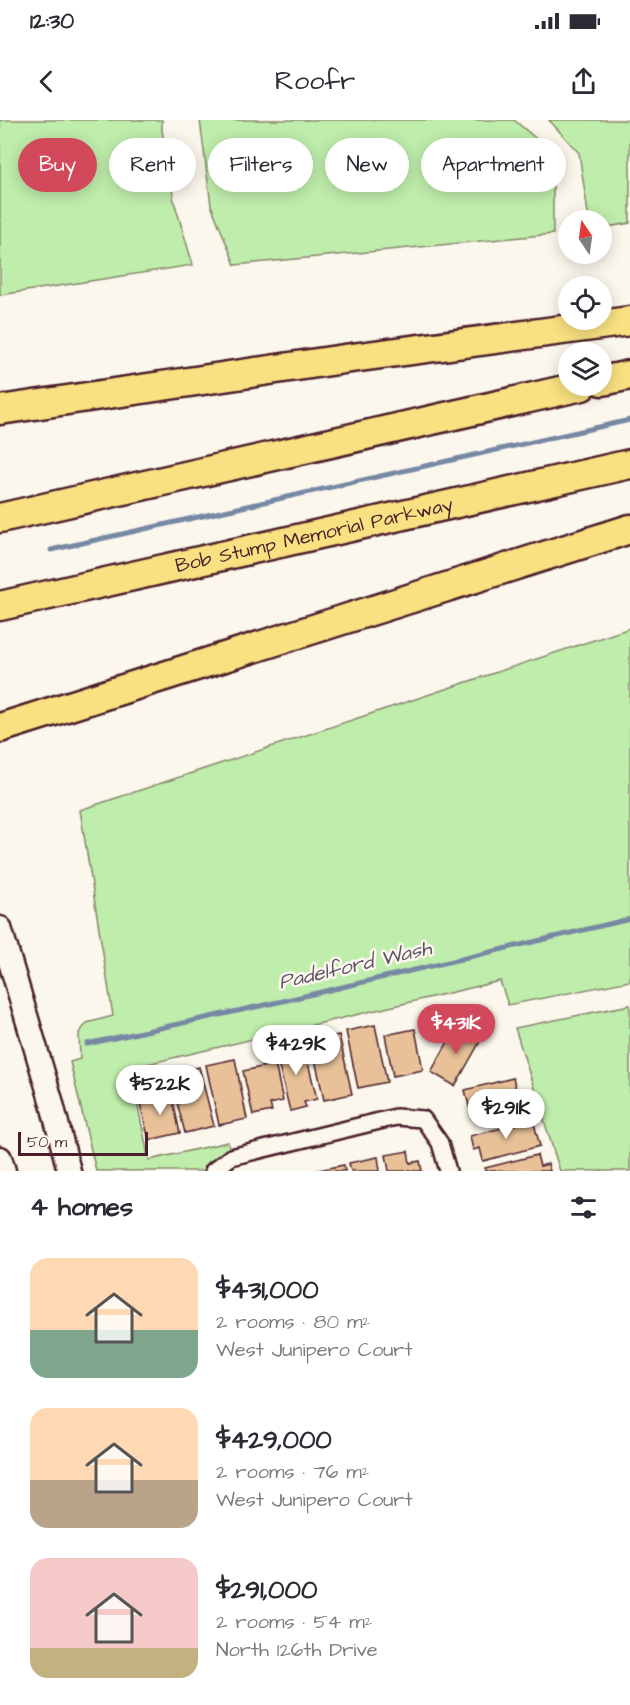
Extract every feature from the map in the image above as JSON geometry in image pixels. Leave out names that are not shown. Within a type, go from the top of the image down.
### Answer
[{"type":"highway","points":[[0,410],[344,359],[630,321]]},
{"type":"highway","points":[[612,379],[630,375]]},
{"type":"highway","points":[[0,518],[558,391]]},
{"type":"highway","name":"Bob Stump Memorial Parkway","points":[[0,606],[630,464]]},
{"type":"highway","points":[[0,728],[630,529]]},
{"type":"main road","points":[[0,928],[43,1072],[69,1171]]},
{"type":"main road","points":[[0,1158],[4,1171]]},
{"type":"street","points":[[213,1171],[231,1157],[396,1117],[423,1119],[440,1143],[448,1171]]},
{"type":"green space","points":[[0,120],[162,120],[163,138],[109,138],[109,192],[172,192],[193,265],[0,295]]},
{"type":"green space","points":[[200,120],[514,120],[535,138],[421,138],[421,192],[553,192],[553,234],[235,265],[211,205],[209,192],[313,192],[313,138],[208,138],[208,182]]},
{"type":"green space","points":[[549,120],[630,120],[630,223],[612,226],[612,210],[588,210],[579,153]]},
{"type":"green space","points":[[630,628],[630,981],[508,1005],[500,981],[130,1068],[149,1160],[228,1142],[234,1171],[96,1171],[70,1062],[80,1059],[79,1033],[87,1023],[113,1016],[80,810]]},
{"type":"green space","points":[[630,1005],[630,1171],[560,1171],[515,1028]]},
{"type":"building","points":[[458,1024],[482,1038],[455,1086],[431,1072]]},
{"type":"building","points":[[375,1025],[387,1082],[358,1088],[346,1031]]},
{"type":"building","points":[[415,1029],[423,1070],[393,1076],[385,1035]]},
{"type":"building","points":[[339,1035],[352,1094],[324,1100],[311,1041]]},
{"type":"building","points":[[303,1043],[317,1099],[304,1102],[306,1107],[290,1111],[275,1050]]},
{"type":"building","points":[[235,1059],[247,1119],[219,1125],[206,1065]]},
{"type":"building","points":[[275,1064],[283,1101],[270,1104],[272,1111],[253,1115],[243,1071]]},
{"type":"building","points":[[199,1067],[214,1126],[185,1133],[170,1075]]},
{"type":"building","points":[[513,1078],[520,1105],[472,1118],[465,1090]]},
{"type":"building","points":[[171,1092],[180,1133],[149,1140],[139,1099]]},
{"type":"building","points":[[533,1120],[540,1146],[483,1161],[480,1148],[473,1150],[470,1136]]},
{"type":"building","points":[[408,1151],[410,1163],[420,1161],[422,1171],[389,1171],[386,1155]]},
{"type":"building","points":[[537,1155],[540,1166],[548,1164],[550,1171],[486,1171],[485,1168]]},
{"type":"building","points":[[378,1157],[380,1171],[351,1171],[349,1163]]},
{"type":"building","points":[[344,1165],[345,1171],[314,1171]]},
{"type":"waterway","points":[[51,550],[630,420]]},
{"type":"waterway","name":"Padelford Wash","points":[[87,1044],[283,1001],[630,919]]}]
